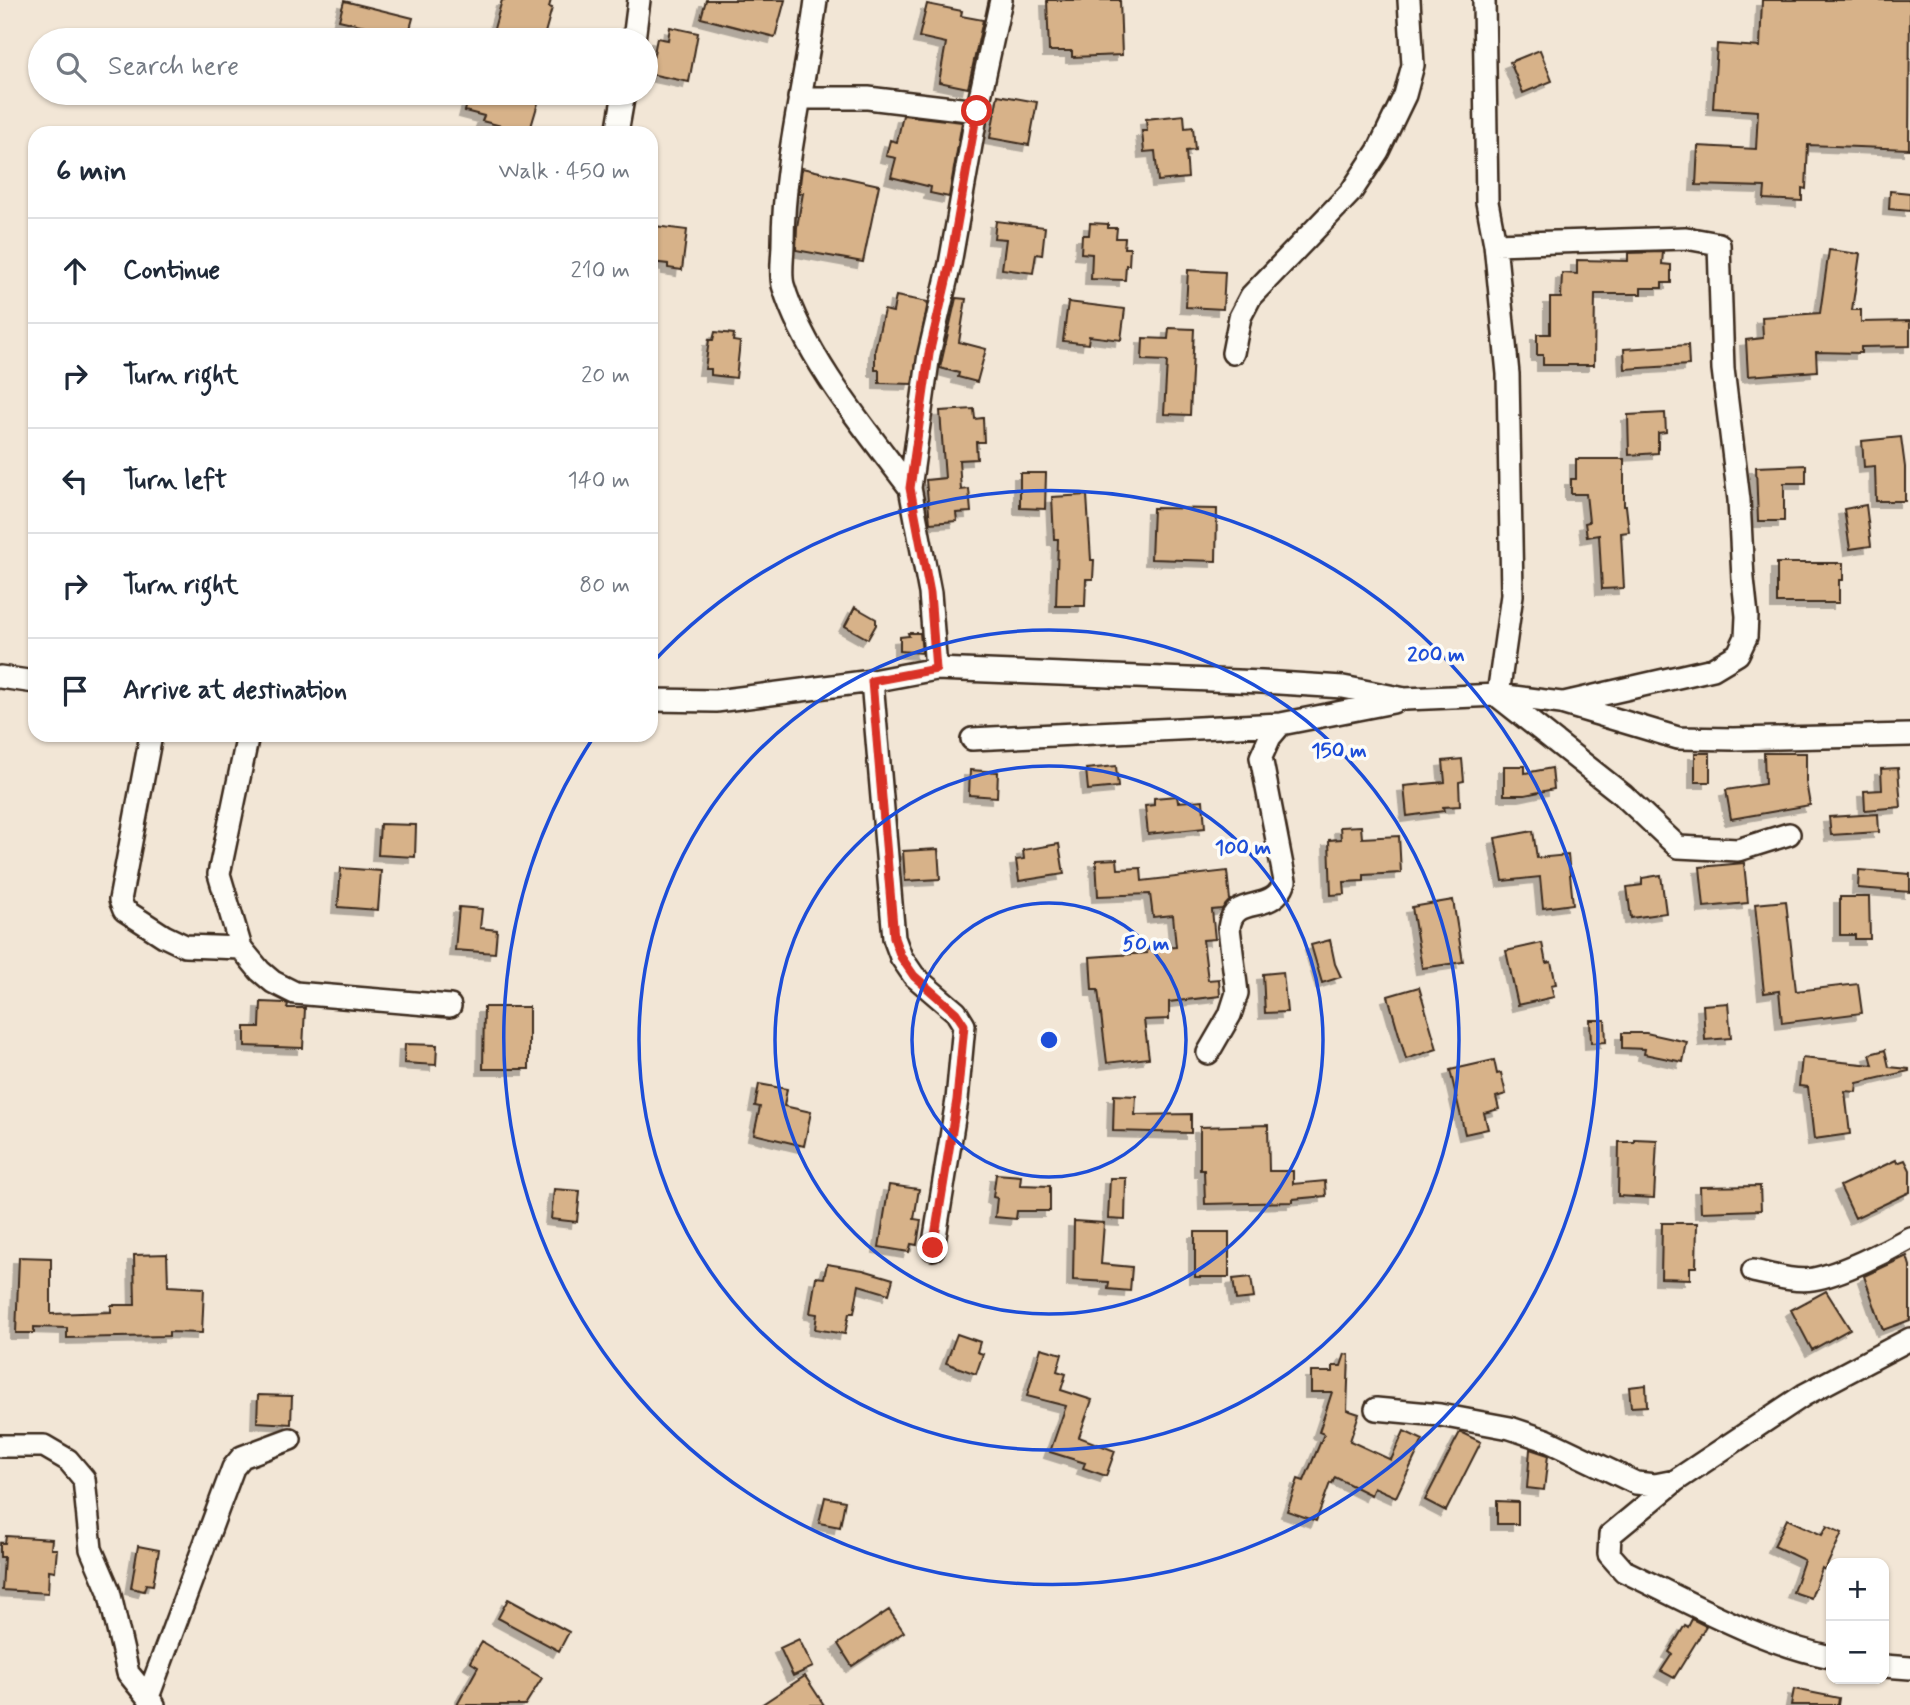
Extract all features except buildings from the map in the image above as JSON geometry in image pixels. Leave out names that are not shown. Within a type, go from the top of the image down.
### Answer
[{"type":"street","points":[[636,28],[639,0]]},
{"type":"street","points":[[816,0],[809,54],[799,98],[783,225],[782,283],[800,328],[843,399],[910,488]]},
{"type":"street","points":[[936,669],[930,593],[910,488],[929,354],[953,250],[977,111],[1001,0]]},
{"type":"street","points":[[1233,353],[1240,317],[1251,296],[1350,192],[1378,151],[1405,95],[1413,65],[1409,0]]},
{"type":"street","points":[[1485,0],[1488,202],[1495,244],[1508,374],[1512,594],[1498,695]]},
{"type":"street","points":[[799,98],[868,98],[977,111]]},
{"type":"street","points":[[618,126],[622,105]]},
{"type":"street","points":[[1495,244],[1686,238],[1719,244],[1723,369],[1739,500],[1746,637],[1738,654],[1713,668],[1561,703]]},
{"type":"street","points":[[658,700],[716,701],[872,681],[936,669],[1343,687],[1405,699]]},
{"type":"street","points":[[0,677],[28,681]]},
{"type":"street","points":[[872,681],[894,938],[901,957],[914,976],[956,1013],[964,1025],[957,1100],[933,1248]]},
{"type":"street","points":[[1498,695],[1623,795],[1678,847],[1738,850],[1789,834]]},
{"type":"street","points":[[972,739],[1280,724],[1405,699],[1498,695],[1561,703],[1678,738],[1910,735]]},
{"type":"street","points":[[1208,1053],[1230,1015],[1237,993],[1230,917],[1237,909],[1271,900],[1281,892],[1285,881],[1261,757],[1270,737],[1280,724]]},
{"type":"street","points":[[150,742],[120,900],[124,911],[185,946],[241,948]]},
{"type":"street","points":[[247,742],[219,874],[241,948],[273,982],[295,993],[450,1006]]},
{"type":"street","points":[[1753,1271],[1785,1278],[1812,1279],[1848,1267],[1910,1238]]},
{"type":"street","points":[[1826,1656],[1805,1652],[1746,1630],[1624,1571],[1609,1554],[1610,1535],[1675,1482],[1804,1395],[1910,1339]]},
{"type":"street","points":[[1376,1409],[1440,1415],[1510,1428],[1546,1440],[1636,1483],[1655,1485],[1675,1482]]},
{"type":"street","points":[[151,1701],[233,1468],[242,1457],[290,1439]]},
{"type":"street","points":[[0,1446],[44,1446],[68,1460],[84,1479],[91,1549],[109,1591],[128,1673],[151,1701]]},
{"type":"street","points":[[1889,1666],[1910,1668]]},
{"type":"route","points":[[933,1248],[957,1100],[964,1025],[956,1013],[914,976],[901,957],[894,938],[872,681],[936,669],[930,593],[910,488],[929,354],[966,183],[977,111]]}]
